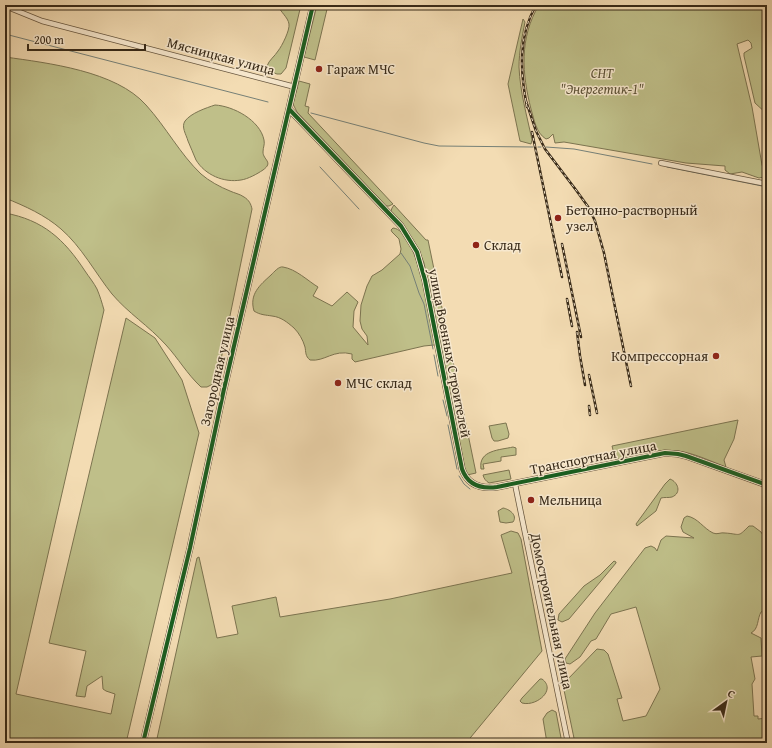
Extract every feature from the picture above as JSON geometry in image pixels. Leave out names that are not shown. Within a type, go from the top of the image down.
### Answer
[{"type":"street","name":"Загородная улица","points":[[143,743],[190,548],[219,409],[313,5]]},
{"type":"street","name":"Мясницкая улица","points":[[5,6],[30,17],[56,25],[295,87]]},
{"type":"street","name":"улица Военных Строителей","points":[[289,109],[394,218],[408,234],[415,248],[423,271],[465,477],[474,484],[486,488],[515,484]]},
{"type":"street","points":[[661,163],[767,184]]},
{"type":"street","name":"Транспортная улица","points":[[515,484],[665,453],[686,456],[767,485]]},
{"type":"street","name":"Домостроительная улица","points":[[515,484],[568,743]]},
{"type":"green space","points":[[278,5],[301,5],[286,68],[281,74],[269,71],[267,66],[282,46],[289,27],[287,19]]},
{"type":"green space","points":[[317,5],[328,5],[315,60],[304,57]]},
{"type":"green space","name":"СНТ \"Энергетик-1\"","points":[[539,5],[767,5],[767,114],[755,103],[744,56],[744,53],[752,48],[751,43],[748,40],[737,44],[752,107],[762,165],[766,173],[764,177],[759,178],[742,172],[730,174],[725,170],[725,166],[686,163],[564,142],[555,143],[553,134],[546,139],[538,130],[534,121],[524,69],[525,43],[528,30]]},
{"type":"green space","points":[[523,19],[525,22],[520,50],[519,67],[522,95],[532,140],[531,144],[520,141],[508,84]]},
{"type":"green space","points":[[5,57],[41,62],[80,70],[100,76],[133,93],[146,105],[186,158],[201,174],[219,186],[242,196],[250,202],[252,209],[218,374],[213,384],[207,387],[201,387],[196,382],[159,338],[112,294],[82,252],[61,229],[34,211],[5,198]]},
{"type":"green space","points":[[299,81],[310,84],[305,106],[309,107],[308,113],[393,204],[386,206],[297,112],[293,104]]},
{"type":"green space","points":[[215,105],[230,108],[245,115],[257,126],[264,140],[263,155],[268,163],[263,170],[244,179],[235,181],[228,180],[210,174],[204,170],[196,160],[188,141],[184,123],[195,113]]},
{"type":"green space","points":[[394,205],[426,240],[428,240],[476,473],[467,475],[465,470],[424,263],[414,241],[391,211]]},
{"type":"green space","points":[[5,213],[31,221],[41,226],[60,240],[69,249],[94,284],[104,310],[16,694],[111,714],[115,694],[103,689],[102,676],[87,686],[85,697],[76,696],[86,651],[49,643],[126,318],[155,338],[182,380],[199,433],[126,743],[5,743]]},
{"type":"green space","points":[[393,228],[402,233],[410,244],[416,260],[427,298],[434,345],[355,362],[352,359],[352,354],[345,353],[310,360],[306,355],[302,339],[294,328],[278,317],[261,314],[254,311],[254,295],[259,286],[278,268],[288,268],[318,287],[313,296],[332,306],[347,292],[358,302],[354,311],[353,327],[368,345],[367,336],[362,329],[360,321],[361,305],[372,276],[382,270],[400,254],[401,249],[399,239],[392,232],[391,230]]},
{"type":"green space","points":[[738,420],[734,439],[724,460],[726,467],[690,454],[671,450],[639,455],[616,461],[612,446]]},
{"type":"green space","points":[[506,423],[509,434],[508,438],[494,441],[489,426]]},
{"type":"green space","points":[[513,447],[516,448],[516,455],[501,457],[501,461],[483,464],[484,469],[481,469],[481,463],[486,454],[496,450]]},
{"type":"green space","points":[[509,470],[511,479],[489,483],[485,480],[483,475]]},
{"type":"green space","points":[[670,479],[677,485],[677,493],[672,497],[661,498],[656,511],[637,526],[636,524]]},
{"type":"green space","points":[[503,508],[510,511],[514,515],[513,522],[500,522],[498,511]]},
{"type":"green space","points":[[687,516],[694,519],[714,534],[740,534],[749,526],[753,526],[761,532],[767,542],[767,609],[761,612],[757,626],[751,633],[761,638],[762,656],[751,657],[755,679],[752,684],[754,716],[758,716],[758,719],[767,718],[767,743],[575,743],[564,690],[566,681],[597,649],[604,650],[608,654],[622,698],[617,699],[623,721],[646,716],[660,689],[636,607],[611,614],[596,639],[591,641],[580,657],[570,664],[566,663],[565,659],[595,613],[645,548],[651,546],[657,551],[661,540],[666,536],[694,538],[683,532],[681,527],[684,518]]},
{"type":"green space","points":[[511,531],[518,533],[521,539],[542,651],[466,743],[156,743],[197,558],[199,557],[217,638],[238,634],[232,606],[276,597],[280,617],[390,599],[512,573],[501,535]]},
{"type":"green space","points":[[614,561],[616,563],[569,619],[562,622],[558,620],[559,614],[584,586],[600,575]]},
{"type":"green space","points":[[540,679],[546,683],[547,688],[543,697],[527,704],[522,703],[520,701],[522,698]]},
{"type":"green space","points":[[552,710],[556,712],[562,743],[547,743],[543,719],[547,713]]},
{"type":"waterway","points":[[5,34],[268,102]]},
{"type":"waterway","points":[[311,113],[439,146],[533,147]]},
{"type":"waterway","points":[[546,147],[574,149],[652,164]]},
{"type":"waterway","points":[[320,167],[359,209]]},
{"type":"waterway","points":[[667,167],[767,187]]},
{"type":"waterway","points":[[401,253],[410,266],[424,304],[433,349]]},
{"type":"waterway","points":[[434,355],[438,376]]},
{"type":"waterway","points":[[443,400],[447,416]]},
{"type":"waterway","points":[[448,425],[457,469]]},
{"type":"waterway","points":[[459,476],[464,484],[470,489]]},
{"type":"railway","points":[[527,107],[522,67],[523,42],[530,17],[536,5]]},
{"type":"railway","points":[[526,101],[536,131],[545,149],[589,208],[595,221],[604,253],[631,386]]},
{"type":"railway","points":[[532,132],[562,277]]},
{"type":"railway","points":[[562,244],[581,337]]},
{"type":"railway","points":[[567,299],[572,326]]},
{"type":"railway","points":[[577,332],[585,385]]},
{"type":"railway","points":[[589,375],[597,413]]},
{"type":"railway","points":[[589,406],[590,415]]},
{"type":"cycle path","points":[[143,743],[190,548],[224,389],[313,5]]},
{"type":"cycle path","points":[[289,109],[401,226],[417,252],[425,280],[462,469],[472,483],[481,487],[497,487],[665,453],[686,456],[767,485]]},
{"type":"place","name":"Гараж МЧС","points":[[319,69]]},
{"type":"place","name":"Бетонно-растворный узел","points":[[558,218]]},
{"type":"place","name":"Склад","points":[[476,245]]},
{"type":"place","name":"Компрессорная","points":[[716,356]]},
{"type":"place","name":"МЧС склад","points":[[338,383]]},
{"type":"place","name":"Мельница","points":[[531,500]]}]
